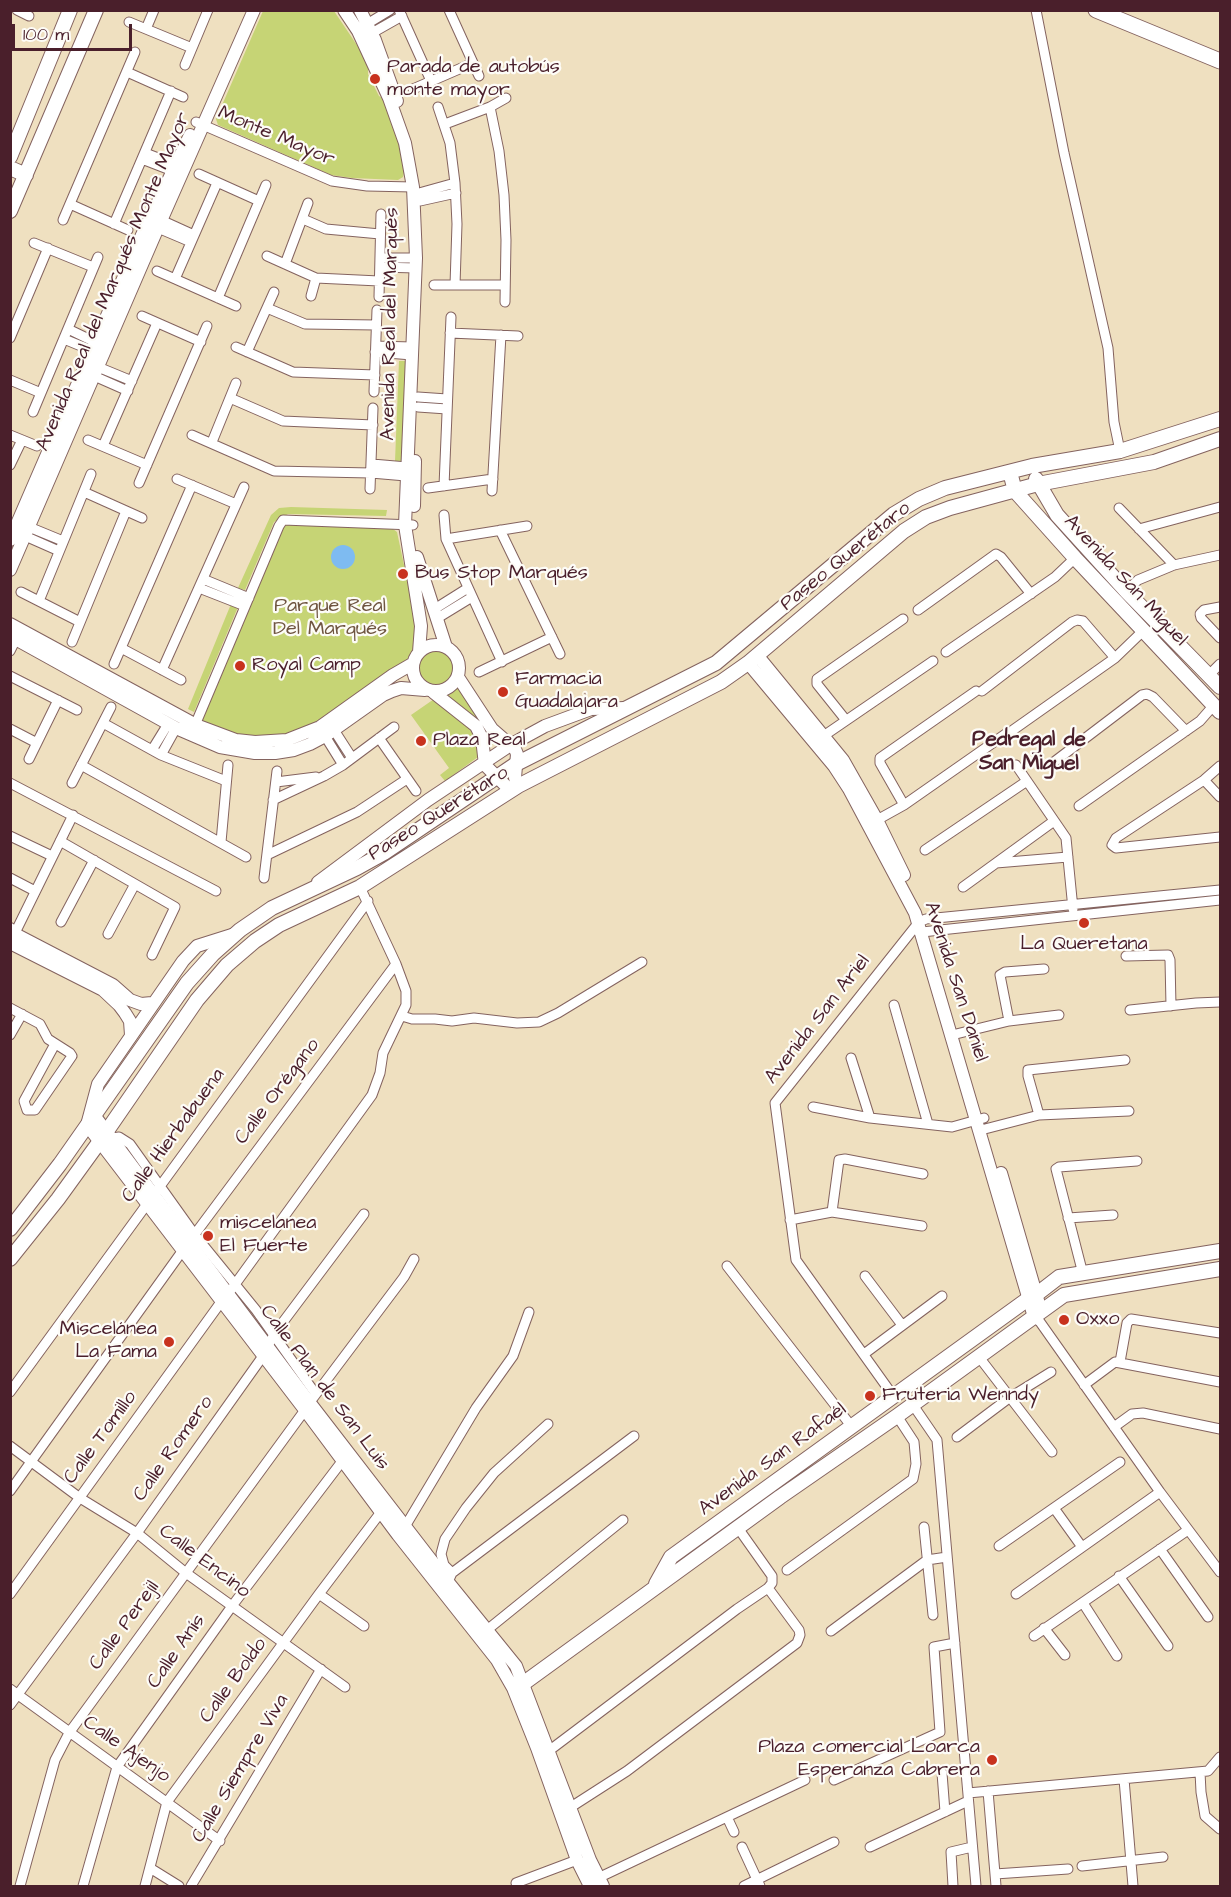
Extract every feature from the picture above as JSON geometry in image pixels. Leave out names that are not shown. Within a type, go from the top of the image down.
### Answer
[{"type":"main road","points":[[10,157],[70,10]]},
{"type":"main road","points":[[10,211],[96,10]]},
{"type":"main road","points":[[1096,10],[1221,61]]},
{"type":"main road","points":[[10,168],[26,175]]},
{"type":"main road","name":"Paseo Querétaro","points":[[10,1229],[91,1120],[187,983],[235,934],[272,908],[384,853],[516,764],[631,708],[716,663],[894,514],[919,499],[945,489],[1032,466],[1120,451],[1221,419]]},
{"type":"main road","name":"Paseo Querétaro","points":[[10,1259],[107,1137],[198,1000],[227,965],[255,941],[279,925],[360,887],[515,789],[721,682],[752,659],[911,526],[926,517],[950,508],[1038,484],[1154,462],[1221,439]]},
{"type":"main road","name":"Avenida San Miguel","points":[[1032,466],[1038,484],[1057,515],[1126,591],[1221,687]]},
{"type":"main road","name":"Avenida San Miguel","points":[[1010,472],[1015,491],[1217,709]]},
{"type":"main road","name":"Avenida San Rafaél","points":[[651,1591],[671,1557],[1059,1277],[1221,1251]]},
{"type":"main road","name":"Avenida San Rafaél","points":[[518,1686],[780,1497],[1038,1317],[1064,1295],[1221,1269]]},
{"type":"street","points":[[17,10],[29,16]]},
{"type":"street","points":[[146,29],[154,10]]},
{"type":"street","points":[[185,65],[208,10]]},
{"type":"street","name":"Avenida Real del Marqués Monte Mayor","points":[[10,540],[96,372],[246,10]]},
{"type":"street","name":"Avenida Real del Marqués Monte Mayor","points":[[60,442],[95,347],[142,235],[174,168],[200,123],[254,10]]},
{"type":"street","name":"Avenida Real del Marqués","points":[[344,10],[358,31],[389,98],[405,143],[418,194],[407,471],[409,525],[421,626],[419,652]]},
{"type":"street","name":"Avenida Real del Marqués","points":[[360,10],[390,75],[410,144],[418,194],[422,235],[418,402],[409,525],[446,647]]},
{"type":"street","points":[[370,29],[390,10]]},
{"type":"street","points":[[449,10],[479,76]]},
{"type":"street","points":[[1036,10],[1064,153],[1108,348],[1114,422],[1120,451]]},
{"type":"street","points":[[370,29],[400,13],[430,81]]},
{"type":"street","points":[[129,22],[192,48]]},
{"type":"street","points":[[63,220],[135,51]]},
{"type":"street","points":[[413,89],[473,63]]},
{"type":"street","points":[[126,72],[183,97]]},
{"type":"street","points":[[114,224],[171,92]]},
{"type":"street","points":[[444,124],[490,107],[506,98]]},
{"type":"street","points":[[438,107],[451,153],[455,188],[457,244],[455,285]]},
{"type":"street","points":[[490,107],[499,151],[504,195],[505,302]]},
{"type":"street","name":"Monte Mayor","points":[[200,123],[332,181],[418,194],[455,188]]},
{"type":"street","points":[[143,156],[174,168]]},
{"type":"street","points":[[199,174],[259,201]]},
{"type":"street","points":[[175,279],[217,183]]},
{"type":"street","points":[[218,298],[266,185]]},
{"type":"street","points":[[285,264],[308,203]]},
{"type":"street","points":[[70,204],[128,230]]},
{"type":"street","points":[[379,297],[381,214]]},
{"type":"street","points":[[303,219],[326,229],[380,234]]},
{"type":"street","points":[[159,224],[193,239]]},
{"type":"street","points":[[34,243],[93,267]]},
{"type":"street","points":[[10,338],[48,248]]},
{"type":"street","points":[[267,256],[316,278],[379,281]]},
{"type":"street","points":[[33,412],[98,257]]},
{"type":"street","points":[[380,262],[416,263]]},
{"type":"street","points":[[157,271],[236,306]]},
{"type":"street","points":[[311,296],[316,278]]},
{"type":"street","points":[[434,285],[505,285]]},
{"type":"street","points":[[247,352],[274,292]]},
{"type":"street","points":[[267,308],[305,324],[376,325]]},
{"type":"street","points":[[374,392],[377,310]]},
{"type":"street","points":[[142,316],[201,342]]},
{"type":"street","points":[[444,486],[451,317]]},
{"type":"street","points":[[103,446],[158,323]]},
{"type":"street","points":[[139,483],[207,326]]},
{"type":"street","points":[[68,329],[95,347]]},
{"type":"street","points":[[450,333],[518,336]]},
{"type":"street","points":[[492,491],[501,335]]},
{"type":"street","points":[[64,339],[95,347]]},
{"type":"street","points":[[236,347],[293,372],[375,375]]},
{"type":"street","points":[[376,349],[412,351]]},
{"type":"street","points":[[96,372],[132,381]]},
{"type":"street","points":[[96,372],[128,391]]},
{"type":"street","points":[[10,380],[41,393]]},
{"type":"street","points":[[212,442],[236,383]]},
{"type":"street","points":[[230,398],[283,421],[373,425]]},
{"type":"street","points":[[418,402],[447,399]]},
{"type":"street","points":[[418,402],[447,409]]},
{"type":"street","points":[[370,489],[374,408]]},
{"type":"street","points":[[10,435],[37,446]]},
{"type":"street","points":[[192,435],[274,471],[372,468],[407,471]]},
{"type":"street","points":[[10,465],[22,440]]},
{"type":"street","points":[[88,440],[147,465]]},
{"type":"street","points":[[39,601],[91,474]]},
{"type":"street","points":[[177,479],[236,504]]},
{"type":"street","points":[[428,488],[493,479]]},
{"type":"street","points":[[114,664],[192,485]]},
{"type":"street","points":[[162,670],[244,487]]},
{"type":"street","points":[[84,492],[142,518]]},
{"type":"street","points":[[1139,529],[1221,507]]},
{"type":"street","points":[[1119,508],[1174,565]]},
{"type":"street","points":[[72,642],[126,511]]},
{"type":"street","points":[[444,515],[446,539],[502,662]]},
{"type":"street","points":[[193,730],[283,519],[409,525]]},
{"type":"street","points":[[19,525],[63,542]]},
{"type":"street","points":[[19,525],[59,551]]},
{"type":"street","name":"Avenida Real del Marqués Monte Mayor","points":[[10,570],[19,525]]},
{"type":"street","points":[[446,539],[527,526]]},
{"type":"street","points":[[500,530],[560,654]]},
{"type":"street","points":[[918,610],[996,554],[1031,594]]},
{"type":"street","points":[[1126,591],[1138,580],[1174,565],[1221,555]]},
{"type":"street","points":[[946,652],[1055,577],[1076,558]]},
{"type":"street","points":[[201,584],[247,602]]},
{"type":"street","points":[[21,592],[80,622]]},
{"type":"street","points":[[435,614],[470,592]]},
{"type":"street","points":[[1221,607],[1204,610],[1200,614],[1221,638]]},
{"type":"street","points":[[845,719],[817,684],[817,679],[903,619]]},
{"type":"street","points":[[904,805],[880,763],[880,758],[979,691],[1072,622],[1083,621],[1115,658]]},
{"type":"street","points":[[10,624],[193,730],[220,747],[255,753],[294,750],[329,733],[383,695],[401,688],[429,691],[448,689],[458,677],[459,665],[455,654],[446,647],[434,644],[426,646],[419,652],[412,664],[320,727],[287,740],[269,742],[236,740],[193,730],[172,726],[13,637],[10,651]]},
{"type":"street","points":[[877,820],[904,805],[1115,658],[1144,630]]},
{"type":"street","points":[[480,672],[552,637]]},
{"type":"street","points":[[121,648],[181,680]]},
{"type":"street","name":"Avenida San Daniel","points":[[752,659],[843,760],[853,787],[922,926]]},
{"type":"street","name":"Avenida San Daniel","points":[[752,659],[877,820],[922,926],[956,1034],[1038,1317]]},
{"type":"street","points":[[822,737],[845,719],[933,661]]},
{"type":"street","points":[[412,664],[417,684],[476,726],[482,738],[483,761],[487,769],[515,789]]},
{"type":"street","points":[[1209,675],[1221,664]]},
{"type":"street","points":[[10,676],[77,710]]},
{"type":"street","points":[[458,677],[492,729],[512,744],[517,754],[514,772],[515,789]]},
{"type":"street","points":[[1050,765],[1142,695],[1147,694],[1153,697],[1186,731]]},
{"type":"street","points":[[29,759],[58,700]]},
{"type":"street","points":[[72,783],[111,707]]},
{"type":"street","points":[[305,892],[428,800],[483,761],[512,744],[545,726],[591,709],[631,708]]},
{"type":"street","points":[[1079,806],[1217,709]]},
{"type":"street","points":[[103,723],[156,753],[226,782]]},
{"type":"street","points":[[156,753],[172,726]]},
{"type":"street","points":[[273,800],[324,776],[347,762],[394,726]]},
{"type":"street","points":[[10,729],[37,743]]},
{"type":"street","points":[[329,733],[347,762]]},
{"type":"street","points":[[379,738],[416,792]]},
{"type":"street","points":[[81,765],[246,857]]},
{"type":"street","points":[[221,842],[228,765]]},
{"type":"street","points":[[1016,765],[1066,838],[1074,915]]},
{"type":"street","points":[[1220,766],[1204,780],[1116,838],[1112,845],[1116,848],[1221,837]]},
{"type":"street","points":[[264,878],[277,771]]},
{"type":"street","points":[[276,782],[324,776]]},
{"type":"street","points":[[267,855],[357,813],[407,778]]},
{"type":"street","points":[[1204,780],[1221,797]]},
{"type":"street","points":[[925,850],[1027,781]]},
{"type":"street","points":[[10,783],[216,891]]},
{"type":"street","points":[[12,937],[73,815]]},
{"type":"street","points":[[963,887],[1054,821]]},
{"type":"street","points":[[10,836],[52,856]]},
{"type":"street","points":[[60,841],[175,907],[152,955]]},
{"type":"street","points":[[995,863],[1068,857]]},
{"type":"street","points":[[62,922],[94,860]]},
{"type":"street","points":[[10,878],[35,891]]},
{"type":"street","points":[[108,934],[135,884]]},
{"type":"street","points":[[360,887],[396,964],[406,992],[406,1005],[402,1016],[412,1019],[452,1021],[474,1018],[517,1023],[539,1022],[642,962]]},
{"type":"street","points":[[922,926],[1073,904],[1220,890],[1221,905]]},
{"type":"street","points":[[922,926],[1074,915],[1220,900]]},
{"type":"street","name":"Calle Hierbabuena","points":[[10,1392],[368,901]]},
{"type":"street","name":"Avenida San Ariel","points":[[894,1397],[796,1260],[775,1103],[922,926]]},
{"type":"street","points":[[91,1120],[98,1084],[183,961],[197,946],[235,934]]},
{"type":"street","points":[[12,937],[113,985],[130,1000],[141,1004],[152,1004]]},
{"type":"street","points":[[12,937],[102,990],[120,1005],[130,1021],[131,1035]]},
{"type":"street","points":[[1126,956],[1168,955],[1171,1006]]},
{"type":"street","name":"Calle Orégano","points":[[10,1491],[189,1242],[396,964]]},
{"type":"street","points":[[1009,1021],[1000,975],[1005,972],[1044,969]]},
{"type":"street","points":[[1130,1010],[1221,1002]]},
{"type":"street","points":[[894,1005],[928,1124]]},
{"type":"street","points":[[10,1008],[40,1024],[44,1035],[56,1044],[72,1056],[36,1110],[27,1110],[24,1101],[56,1044]]},
{"type":"street","points":[[10,1035],[22,1014]]},
{"type":"street","points":[[956,1034],[1009,1021],[1059,1015]]},
{"type":"street","name":"Calle Tomillo","points":[[10,1594],[372,1095],[380,1073],[383,1053],[402,1016]]},
{"type":"street","points":[[851,1058],[870,1118]]},
{"type":"street","points":[[1039,1115],[1028,1070],[1125,1060]]},
{"type":"street","points":[[813,1107],[870,1118],[952,1127],[1039,1115],[1129,1111]]},
{"type":"street","name":"Calle Plan de San Luis","points":[[91,1120],[154,1194],[228,1293],[266,1351],[310,1402],[402,1531],[518,1686]]},
{"type":"street","points":[[107,1137],[126,1139],[154,1194],[189,1242],[228,1293],[274,1334],[310,1402]]},
{"type":"street","points":[[832,1212],[839,1160],[845,1159],[923,1174]]},
{"type":"street","points":[[1083,1274],[1056,1169],[1137,1161]]},
{"type":"street","points":[[790,1220],[832,1212],[922,1226]]},
{"type":"street","name":"Calle Romero","points":[[10,1705],[14,1692],[137,1533],[266,1351],[274,1334],[364,1214]]},
{"type":"street","points":[[1068,1218],[1113,1215]]},
{"type":"street","points":[[1180,1258],[1182,1275]]},
{"type":"street","name":"Calle Perejil","points":[[20,1887],[55,1760],[69,1733],[404,1277],[414,1259]]},
{"type":"street","points":[[727,1266],[852,1427]]},
{"type":"street","points":[[865,1276],[902,1325]]},
{"type":"street","points":[[864,1354],[942,1296]]},
{"type":"street","points":[[402,1531],[476,1408],[513,1356],[529,1312]]},
{"type":"street","points":[[1038,1317],[1114,1427],[1221,1572]]},
{"type":"street","points":[[1120,1362],[1127,1323],[1131,1319],[1221,1333]]},
{"type":"street","points":[[979,1357],[1052,1452]]},
{"type":"street","points":[[1084,1385],[1115,1362],[1221,1382]]},
{"type":"street","points":[[957,1437],[1009,1398],[1051,1372]]},
{"type":"street","name":"Calle Plan de San Luis","points":[[310,1402],[343,1460],[381,1512],[450,1578],[516,1666],[518,1686]]},
{"type":"street","points":[[913,1405],[937,1440],[976,1887]]},
{"type":"street","points":[[1114,1427],[1132,1414],[1143,1413],[1221,1429]]},
{"type":"street","points":[[787,1570],[913,1479],[916,1464],[914,1442],[897,1416]]},
{"type":"street","points":[[548,1424],[494,1473],[445,1539],[441,1554],[450,1578],[634,1436]]},
{"type":"street","name":"Calle Encino","points":[[10,1446],[80,1498],[137,1533],[186,1573],[345,1687]]},
{"type":"street","name":"Calle Anís","points":[[83,1887],[117,1767],[232,1606],[343,1460]]},
{"type":"street","points":[[999,1546],[1120,1462]]},
{"type":"street","points":[[771,1485],[780,1497]]},
{"type":"street","points":[[1016,1594],[1160,1491]]},
{"type":"street","points":[[1054,1508],[1082,1547]]},
{"type":"street","name":"Calle Boldo","points":[[145,1887],[167,1802],[381,1512]]},
{"type":"street","points":[[487,1630],[623,1520]]},
{"type":"street","points":[[924,1527],[933,1615]]},
{"type":"street","points":[[550,1750],[768,1588],[772,1583],[772,1576],[738,1528]]},
{"type":"street","points":[[1034,1636],[1188,1530]]},
{"type":"street","points":[[1160,1549],[1208,1617]]},
{"type":"street","points":[[831,1631],[927,1560],[947,1557]]},
{"type":"street","points":[[1119,1576],[1168,1646]]},
{"type":"street","points":[[571,1807],[627,1772],[796,1642],[800,1635],[799,1630],[768,1588]]},
{"type":"street","points":[[319,1594],[364,1626]]},
{"type":"street","points":[[1083,1603],[1117,1656]]},
{"type":"street","points":[[1044,1628],[1065,1655]]},
{"type":"street","points":[[834,1780],[940,1732],[934,1647],[955,1643]]},
{"type":"street","name":"Calle Siempre Viva","points":[[191,1887],[321,1670]]},
{"type":"street","points":[[518,1686],[550,1750],[597,1884]]},
{"type":"street","points":[[518,1686],[537,1748],[577,1860],[597,1884]]},
{"type":"street","name":"Calle Ajenjo","points":[[14,1692],[220,1841]]},
{"type":"street","points":[[870,1847],[945,1812],[968,1797],[988,1791],[1200,1772],[1211,1769],[1221,1757]]},
{"type":"street","points":[[1200,1772],[1200,1792],[1205,1816],[1221,1829]]},
{"type":"street","points":[[942,1773],[945,1812]]},
{"type":"street","points":[[1124,1779],[1133,1887]]},
{"type":"street","points":[[597,1884],[728,1816],[805,1780]]},
{"type":"street","points":[[988,1791],[996,1887]]},
{"type":"street","points":[[728,1816],[734,1832]]},
{"type":"street","points":[[744,1887],[758,1883],[834,1842]]},
{"type":"street","points":[[742,1847],[758,1883]]},
{"type":"street","points":[[953,1887],[951,1852],[972,1847]]},
{"type":"street","points":[[1082,1866],[1163,1857]]},
{"type":"street","points":[[516,1883],[577,1860]]},
{"type":"street","points":[[150,1868],[179,1887]]},
{"type":"street","points":[[995,1874],[1068,1869]]},
{"type":"green space","points":[[263,11],[334,11],[363,54],[368,74],[379,96],[384,99],[405,168],[403,177],[398,180],[331,175],[218,125],[216,119]]},
{"type":"green space","points":[[399,361],[409,361],[405,464],[379,461],[395,461]]},
{"type":"green space","points":[[279,508],[387,510],[386,516],[288,514],[274,522],[245,590],[238,588],[271,515]]},
{"type":"green space","name":"Parque Real Del Marqués","points":[[284,520],[393,529],[397,532],[417,626],[412,656],[392,674],[320,727],[287,739],[235,739],[196,725]]},
{"type":"green space","points":[[231,604],[238,607],[194,712],[188,709]]},
{"type":"green space","points":[[435,648],[443,649],[449,654],[454,660],[454,676],[449,682],[443,687],[435,688],[427,687],[421,682],[416,676],[415,668],[416,660],[421,654],[427,649]]},
{"type":"green space","points":[[459,681],[499,741],[486,749],[484,739],[440,694],[451,690]]},
{"type":"green space","points":[[437,697],[475,726],[481,750],[478,757],[445,781],[440,775],[449,768],[411,715]]},
{"type":"water","points":[[343,545],[352,548],[355,557],[352,566],[343,569],[334,566],[331,557],[334,548]]},
{"type":"place","name":"Parada de autobús monte mayor","points":[[375,79]]},
{"type":"place","name":"Bus Stop Marqués","points":[[403,574]]},
{"type":"place","name":"Royal Camp","points":[[240,666]]},
{"type":"place","name":"Farmacia Guadalajara","points":[[503,692]]},
{"type":"place","name":"Plaza Real","points":[[421,741]]},
{"type":"place","name":"La Queretana","points":[[1084,923]]},
{"type":"place","name":"miscelanea El Fuerte","points":[[208,1236]]},
{"type":"place","name":"Oxxo","points":[[1064,1320]]},
{"type":"place","name":"Miscelánea La Fama","points":[[169,1342]]},
{"type":"place","name":"Fruteria Wenndy","points":[[870,1396]]},
{"type":"place","name":"Plaza comercial Loarca Esperanza Cabrera","points":[[992,1760]]},
{"type":"district","name":"Pedregal de San Miguel","points":[[1029,753]]}]
